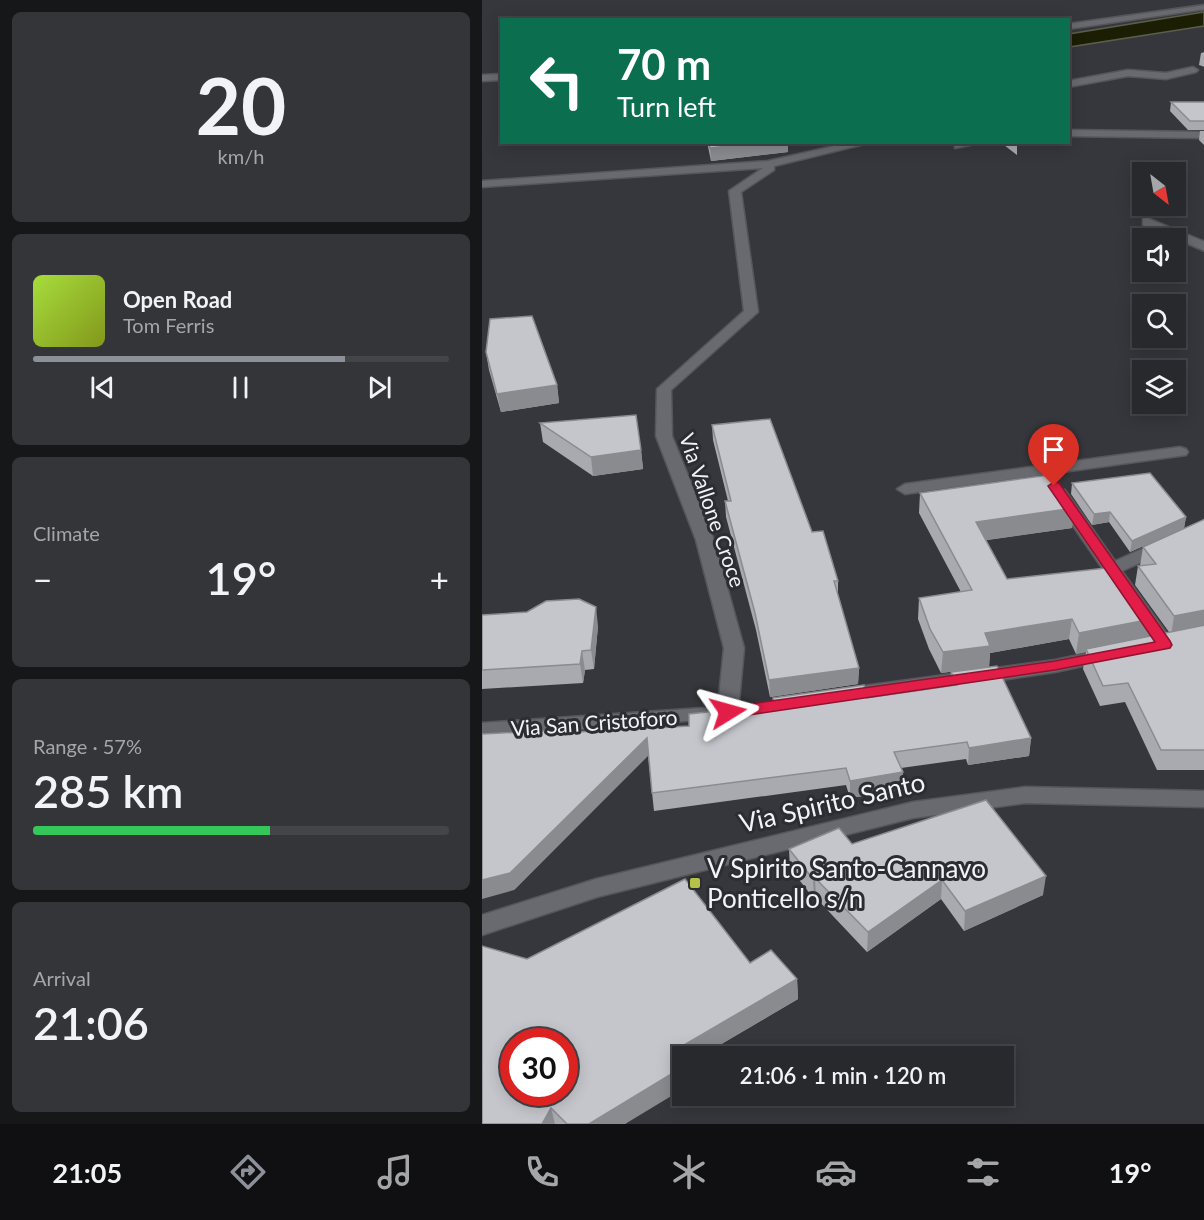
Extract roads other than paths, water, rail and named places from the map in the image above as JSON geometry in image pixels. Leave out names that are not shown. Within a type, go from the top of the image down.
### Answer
[{"type":"street","points":[[1070,27],[1205,6]]},
{"type":"street","points":[[1070,84],[1128,73],[1166,76],[1193,70]]},
{"type":"street","points":[[482,78],[500,77]]},
{"type":"street","points":[[1070,133],[1205,135]]},
{"type":"street","points":[[482,184],[768,164],[860,144]]},
{"type":"street","points":[[959,146],[970,144]]},
{"type":"street","name":"Via Vallone Croce","points":[[728,712],[734,648],[705,540],[664,436],[664,389],[751,312],[735,191],[770,168],[768,164]]},
{"type":"street","points":[[1147,222],[1205,247]]},
{"type":"street","points":[[905,489],[1180,452]]},
{"type":"street","points":[[821,699],[1055,666],[1174,643],[1112,569],[1043,470]]},
{"type":"street","points":[[1112,569],[1205,526]]},
{"type":"street","name":"Via San Cristoforo","points":[[482,730],[751,709]]},
{"type":"street","name":"Via Spirito Santo","points":[[482,925],[596,888],[913,810],[1025,795],[1205,799]]},
{"type":"place","name":"V Spirito Santo-Cannavo Ponticello s/n","points":[[695,883]]}]
